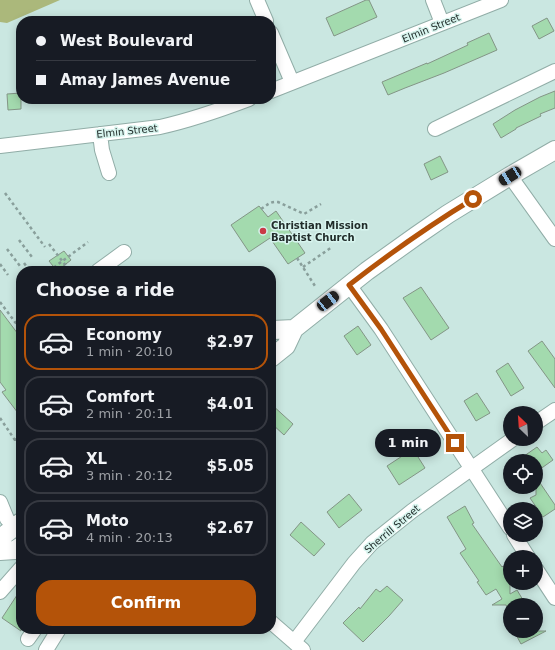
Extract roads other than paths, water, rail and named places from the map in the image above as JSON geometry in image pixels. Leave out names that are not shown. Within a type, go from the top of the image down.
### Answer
[{"type":"main road","points":[[276,354],[286,346],[294,328],[367,271],[448,214],[555,150]]},
{"type":"main road","points":[[276,330],[294,328]]},
{"type":"main road","points":[[11,551],[3,536],[16,526]]},
{"type":"street","points":[[257,0],[264,16]]},
{"type":"street","points":[[433,0],[442,23]]},
{"type":"street","name":"Elmin Street","points":[[276,89],[501,0]]},
{"type":"street","points":[[276,45],[292,82]]},
{"type":"street","points":[[435,129],[555,70]]},
{"type":"street","name":"Elmin Street","points":[[0,146],[160,127],[186,121],[237,104]]},
{"type":"street","points":[[100,134],[102,150],[108,173]]},
{"type":"street","points":[[510,176],[555,239]]},
{"type":"street","points":[[105,266],[124,252]]},
{"type":"street","points":[[349,285],[381,329],[503,517]]},
{"type":"street","points":[[543,418],[555,410]]},
{"type":"street","name":"Sherrill Street","points":[[298,646],[354,563],[372,543],[412,511],[503,446]]},
{"type":"street","points":[[0,502],[8,519],[16,524]]},
{"type":"street","points":[[0,592],[16,574]]},
{"type":"street","points":[[543,580],[555,598]]},
{"type":"street","points":[[276,626],[298,646]]},
{"type":"street","points":[[46,650],[55,634]]},
{"type":"place","name":"Christian Mission Baptist Church","points":[[263,231]]}]
